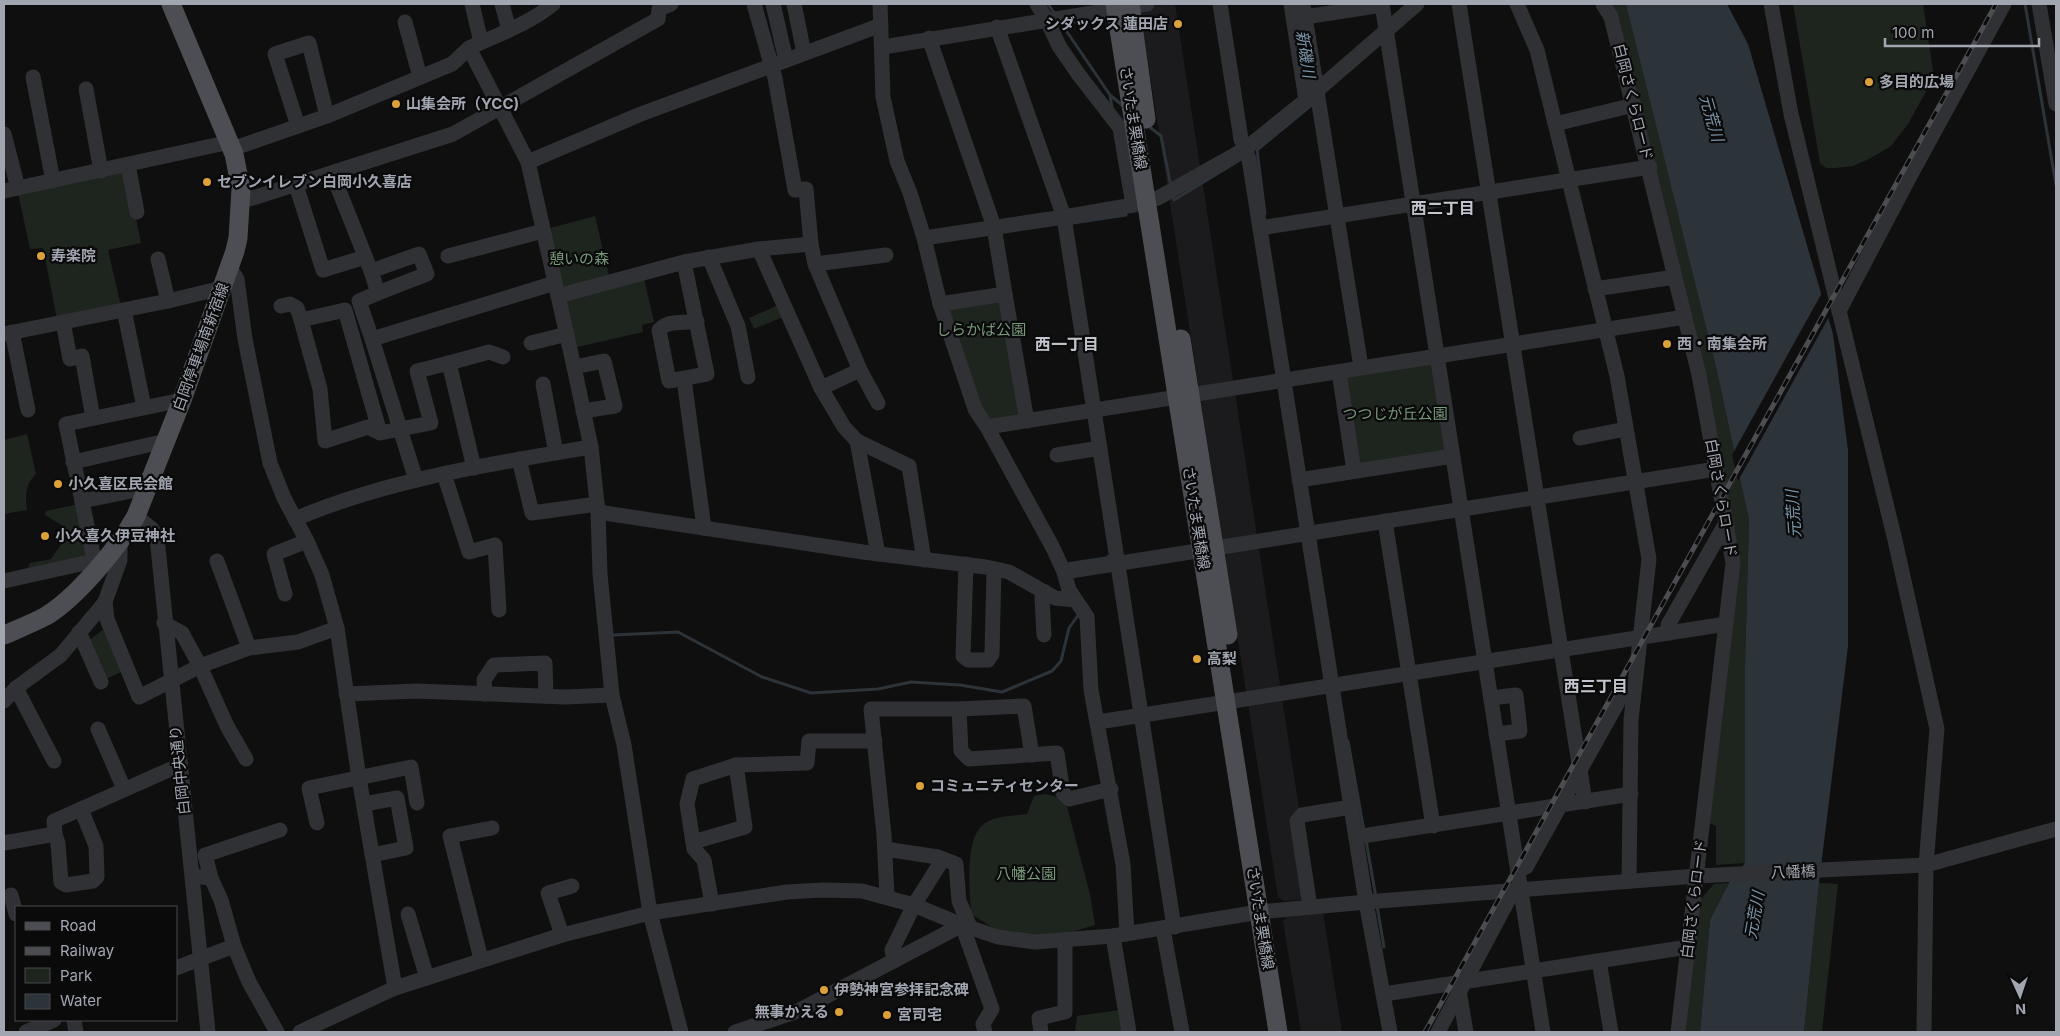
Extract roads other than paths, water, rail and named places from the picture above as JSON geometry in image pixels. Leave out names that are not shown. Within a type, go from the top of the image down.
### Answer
[{"type":"main road","name":"白岡停車場南新宿線","points":[[4,635],[46,616],[68,600],[95,565],[120,543],[136,516],[182,400],[230,268],[238,238],[240,178],[231,146],[171,4]]},
{"type":"main road","name":"さいたま栗橋線","points":[[1128,5],[1146,201],[1184,396],[1265,912],[1278,1032]]},
{"type":"main road","name":"さいたま栗橋線","points":[[1265,912],[1291,1032]]},
{"type":"street","points":[[472,4],[475,45],[499,106],[528,162],[591,447],[598,508],[600,574],[612,695],[624,745],[650,913],[681,1032]]},
{"type":"street","points":[[502,4],[509,30]]},
{"type":"street","points":[[4,134],[11,190],[128,165],[231,146],[327,116],[452,64],[475,45],[509,30],[546,10],[553,4]]},
{"type":"street","points":[[240,202],[453,134],[499,106],[658,19],[659,9],[671,4]]},
{"type":"street","points":[[754,4],[770,66],[775,78],[795,190],[806,189],[811,244],[816,264],[860,370],[878,403]]},
{"type":"street","points":[[773,4],[786,60]]},
{"type":"street","points":[[794,4],[804,53]]},
{"type":"street","points":[[880,4],[883,47],[883,97],[895,152],[924,238],[940,304],[975,409],[987,427],[1065,572],[1074,600],[1087,617],[1091,690],[1111,789],[1123,864],[1120,935],[1129,1032]]},
{"type":"street","points":[[1037,4],[1048,20],[1059,46],[1079,76],[1120,128],[1146,201]]},
{"type":"street","points":[[1220,4],[1241,138],[1249,158],[1366,902],[1390,1032]]},
{"type":"street","points":[[1291,4],[1338,216],[1361,367]]},
{"type":"street","points":[[1312,95],[1304,10],[1382,4],[1518,870],[1516,890],[1533,971],[1543,1032]]},
{"type":"street","points":[[924,238],[1064,218],[1146,201],[1245,149],[1312,95],[1417,4]]},
{"type":"street","points":[[1459,4],[1585,802]]},
{"type":"street","points":[[1516,4],[1537,50],[1617,376],[1649,559],[1630,720],[1630,881]]},
{"type":"street","name":"白岡さくらロード","points":[[1603,4],[1611,17],[1634,105],[1699,375],[1734,563],[1678,1032]]},
{"type":"street","points":[[1771,4],[1791,114],[1894,536],[1937,729],[1926,865],[1924,1032]]},
{"type":"street","points":[[1839,311],[2004,4]]},
{"type":"street","points":[[2039,4],[2056,104]]},
{"type":"street","points":[[883,47],[1128,5]]},
{"type":"street","points":[[405,22],[420,77]]},
{"type":"street","points":[[528,162],[641,114],[881,25]]},
{"type":"street","points":[[997,28],[1064,218],[1141,716],[1182,1032]]},
{"type":"street","points":[[929,38],[994,227],[1027,421]]},
{"type":"street","points":[[298,126],[276,54],[309,43],[327,116]]},
{"type":"street","points":[[33,77],[53,181]]},
{"type":"street","points":[[86,89],[101,171]]},
{"type":"street","points":[[1556,124],[1634,105]]},
{"type":"street","points":[[128,165],[138,212]]},
{"type":"street","points":[[1260,228],[1650,167]]},
{"type":"street","points":[[332,173],[378,293]]},
{"type":"street","points":[[296,185],[323,270],[419,254],[426,274],[359,301],[416,480]]},
{"type":"street","points":[[448,256],[543,231]]},
{"type":"street","points":[[372,338],[556,289],[709,257],[759,249],[811,244]]},
{"type":"street","points":[[759,249],[821,388],[844,427],[857,441],[909,466],[924,560]]},
{"type":"street","points":[[816,264],[886,255]]},
{"type":"street","points":[[709,257],[738,326],[748,377]]},
{"type":"street","points":[[158,259],[168,301]]},
{"type":"street","points":[[684,262],[697,321],[707,374],[669,381],[658,330],[663,325],[674,322],[682,324],[697,321]]},
{"type":"street","points":[[230,268],[238,279],[245,339],[270,463],[322,575],[337,628],[359,778],[395,988]]},
{"type":"street","points":[[1595,289],[1675,277]]},
{"type":"street","points":[[28,410],[8,333],[168,301],[222,288]]},
{"type":"street","points":[[940,304],[1005,294]]},
{"type":"street","points":[[282,306],[290,304],[297,308],[301,320],[320,389],[325,440],[368,427],[380,433],[431,423],[417,371],[489,352],[503,356]]},
{"type":"street","points":[[124,310],[144,407]]},
{"type":"street","points":[[301,320],[346,310],[380,433]]},
{"type":"street","points":[[987,427],[1685,317]]},
{"type":"street","points":[[63,322],[70,359],[82,356],[93,418]]},
{"type":"street","points":[[531,343],[567,334]]},
{"type":"street","points":[[574,368],[604,361],[615,406],[583,411]]},
{"type":"street","points":[[448,363],[474,468]]},
{"type":"street","points":[[821,388],[860,370]]},
{"type":"street","points":[[1338,372],[1354,471]]},
{"type":"street","points":[[684,379],[704,528]]},
{"type":"street","points":[[543,384],[556,453]]},
{"type":"street","points":[[4,580],[95,565],[66,424],[182,400]]},
{"type":"street","points":[[1580,438],[1626,429]]},
{"type":"street","points":[[74,462],[166,441]]},
{"type":"street","points":[[857,441],[878,554]]},
{"type":"street","points":[[295,519],[344,500],[416,480],[519,459],[591,447]]},
{"type":"street","points":[[1057,455],[1100,448]]},
{"type":"street","points":[[1299,480],[1453,456]]},
{"type":"street","points":[[519,459],[532,513],[598,508],[704,528],[878,554],[966,564],[1009,572],[1056,598],[1074,600]]},
{"type":"street","points":[[1065,572],[1716,469]]},
{"type":"street","points":[[444,474],[469,552],[495,545],[498,610]]},
{"type":"street","points":[[82,501],[147,488]]},
{"type":"street","name":"白岡中央通り","points":[[136,516],[152,530],[157,538],[164,623],[208,1032]]},
{"type":"street","points":[[1385,521],[1433,826]]},
{"type":"street","points":[[1670,633],[1668,625],[1723,528],[1726,526]]},
{"type":"street","points":[[285,594],[274,554],[307,541]]},
{"type":"street","points":[[4,701],[16,688],[61,655],[105,602],[120,560],[120,543]]},
{"type":"street","points":[[217,561],[249,648]]},
{"type":"street","points":[[966,564],[963,656],[968,660],[988,660],[992,654],[994,569]]},
{"type":"street","points":[[1044,592],[1042,597],[1044,635]]},
{"type":"street","points":[[105,602],[107,619],[139,698],[200,666],[249,648],[298,642],[337,628]]},
{"type":"street","points":[[164,623],[182,633],[200,666],[226,726],[246,759]]},
{"type":"street","points":[[1098,722],[1726,624]]},
{"type":"street","points":[[79,632],[101,682]]},
{"type":"street","points":[[485,694],[484,680],[494,665],[545,663],[546,696]]},
{"type":"street","points":[[16,688],[54,760]]},
{"type":"street","points":[[1518,870],[1526,867],[1623,693],[1634,690]]},
{"type":"street","points":[[346,694],[417,691],[546,696],[612,695]]},
{"type":"street","points":[[1491,698],[1516,695],[1520,731],[1496,734]]},
{"type":"street","points":[[887,896],[885,849],[872,710],[1024,706],[1032,755]]},
{"type":"street","points":[[960,709],[961,752],[969,759],[1057,753],[1063,793],[1069,799],[1111,789]]},
{"type":"street","points":[[98,729],[124,789]]},
{"type":"street","points":[[712,904],[704,860],[694,849],[687,804],[693,779],[736,765],[807,763],[809,741],[875,741]]},
{"type":"street","points":[[81,809],[96,846],[97,877],[93,881],[66,885],[61,882],[54,821],[124,789],[180,765]]},
{"type":"street","points":[[693,842],[746,827],[736,765]]},
{"type":"street","points":[[317,823],[309,788],[411,767],[417,804]]},
{"type":"street","points":[[1356,837],[1631,794]]},
{"type":"street","points":[[364,804],[397,798],[406,848],[372,855]]},
{"type":"street","points":[[1310,907],[1297,821],[1302,815],[1351,807]]},
{"type":"street","points":[[481,959],[450,836],[492,828]]},
{"type":"street","name":"八幡橋","points":[[300,1032],[395,988],[481,959],[562,935],[650,913],[788,892],[822,890],[862,891],[887,896],[914,905],[998,937],[1035,942],[1065,941],[1169,928],[1265,912],[1366,902],[1697,876],[1926,865],[2056,829]]},
{"type":"street","points":[[277,1032],[249,982],[234,946],[221,900],[205,855],[280,830]]},
{"type":"street","points":[[4,843],[55,834]]},
{"type":"street","points":[[885,849],[943,859],[956,864],[959,901],[992,1010],[983,1024],[985,1032]]},
{"type":"street","points":[[894,961],[892,950],[914,905],[943,859]]},
{"type":"street","points":[[192,876],[212,878]]},
{"type":"street","points":[[562,935],[548,893],[572,886]]},
{"type":"street","points":[[1438,1032],[1511,895],[1516,890]]},
{"type":"street","points":[[11,895],[15,910]]},
{"type":"street","points":[[408,914],[427,978]]},
{"type":"street","points":[[735,1032],[798,1011],[966,926]]},
{"type":"street","points":[[1041,1032],[1040,1018],[1065,1012],[1065,941]]},
{"type":"street","points":[[178,967],[234,946]]},
{"type":"street","points":[[1384,994],[1462,986],[1533,971],[1688,947]]},
{"type":"street","points":[[1599,961],[1611,1032]]},
{"type":"street","points":[[1462,986],[1466,1032]]},
{"type":"street","points":[[26,1032],[47,1021]]},
{"type":"water","name":"元荒川","points":[[1626,4],[1727,4],[1748,44],[1833,334],[1848,450],[1848,646],[1819,883],[1804,1032],[1700,1032],[1710,920],[1729,883],[1745,863],[1745,664],[1749,520],[1716,367]]},
{"type":"waterway","points":[[1048,4],[1055,14]]},
{"type":"waterway","points":[[2025,4],[2056,185]]},
{"type":"waterway","points":[[1061,23],[1110,95],[1123,106]]},
{"type":"waterway","points":[[1110,95],[1112,108]]},
{"type":"waterway","points":[[1265,214],[1257,150],[1314,103]]},
{"type":"waterway","points":[[1147,125],[1161,136],[1171,187]]},
{"type":"waterway","points":[[1173,195],[1174,200],[1243,158]]},
{"type":"waterway","points":[[1073,223],[1126,215],[1126,211]]},
{"type":"waterway","points":[[1066,564],[1106,558],[1111,555]]},
{"type":"waterway","points":[[613,635],[678,632],[762,677],[811,693],[878,689],[911,682],[960,685],[1002,692],[1052,671],[1061,661],[1069,628],[1079,614]]},
{"type":"waterway","points":[[1348,741],[1364,831]]},
{"type":"waterway","points":[[1366,840],[1376,898]]},
{"type":"waterway","points":[[1377,906],[1384,947]]},
{"type":"railway","points":[[1425,1032],[1996,4]]},
{"type":"place","name":"シダックス 蓮田店","points":[[1178,24]]},
{"type":"place","name":"多目的広場","points":[[1869,82]]},
{"type":"place","name":"山集会所（YCC)","points":[[396,104]]},
{"type":"place","name":"セブンイレブン白岡小久喜店","points":[[207,182]]},
{"type":"place","name":"寿楽院","points":[[41,256]]},
{"type":"place","name":"西・南集会所","points":[[1667,344]]},
{"type":"place","name":"小久喜区民会館","points":[[58,484]]},
{"type":"place","name":"小久喜久伊豆神社","points":[[45,536]]},
{"type":"place","name":"高梨","points":[[1197,659]]},
{"type":"place","name":"コミュニティセンター","points":[[920,786]]},
{"type":"place","name":"伊勢神宮参拝記念碑","points":[[824,990]]},
{"type":"place","name":"無事かえる","points":[[839,1012]]},
{"type":"place","name":"宮司宅","points":[[887,1015]]},
{"type":"district","name":"西二丁目","points":[[1443,208]]},
{"type":"district","name":"西一丁目","points":[[1067,344]]},
{"type":"district","name":"西三丁目","points":[[1596,686]]},
{"type":"water label","name":"新磯川","points":[[1306,54]]},
{"type":"park label","name":"憩いの森","points":[[579,259]]},
{"type":"park label","name":"しらかば公園","points":[[981,330]]},
{"type":"park label","name":"つつじが丘公園","points":[[1395,414]]},
{"type":"park label","name":"八幡公園","points":[[1026,874]]}]
